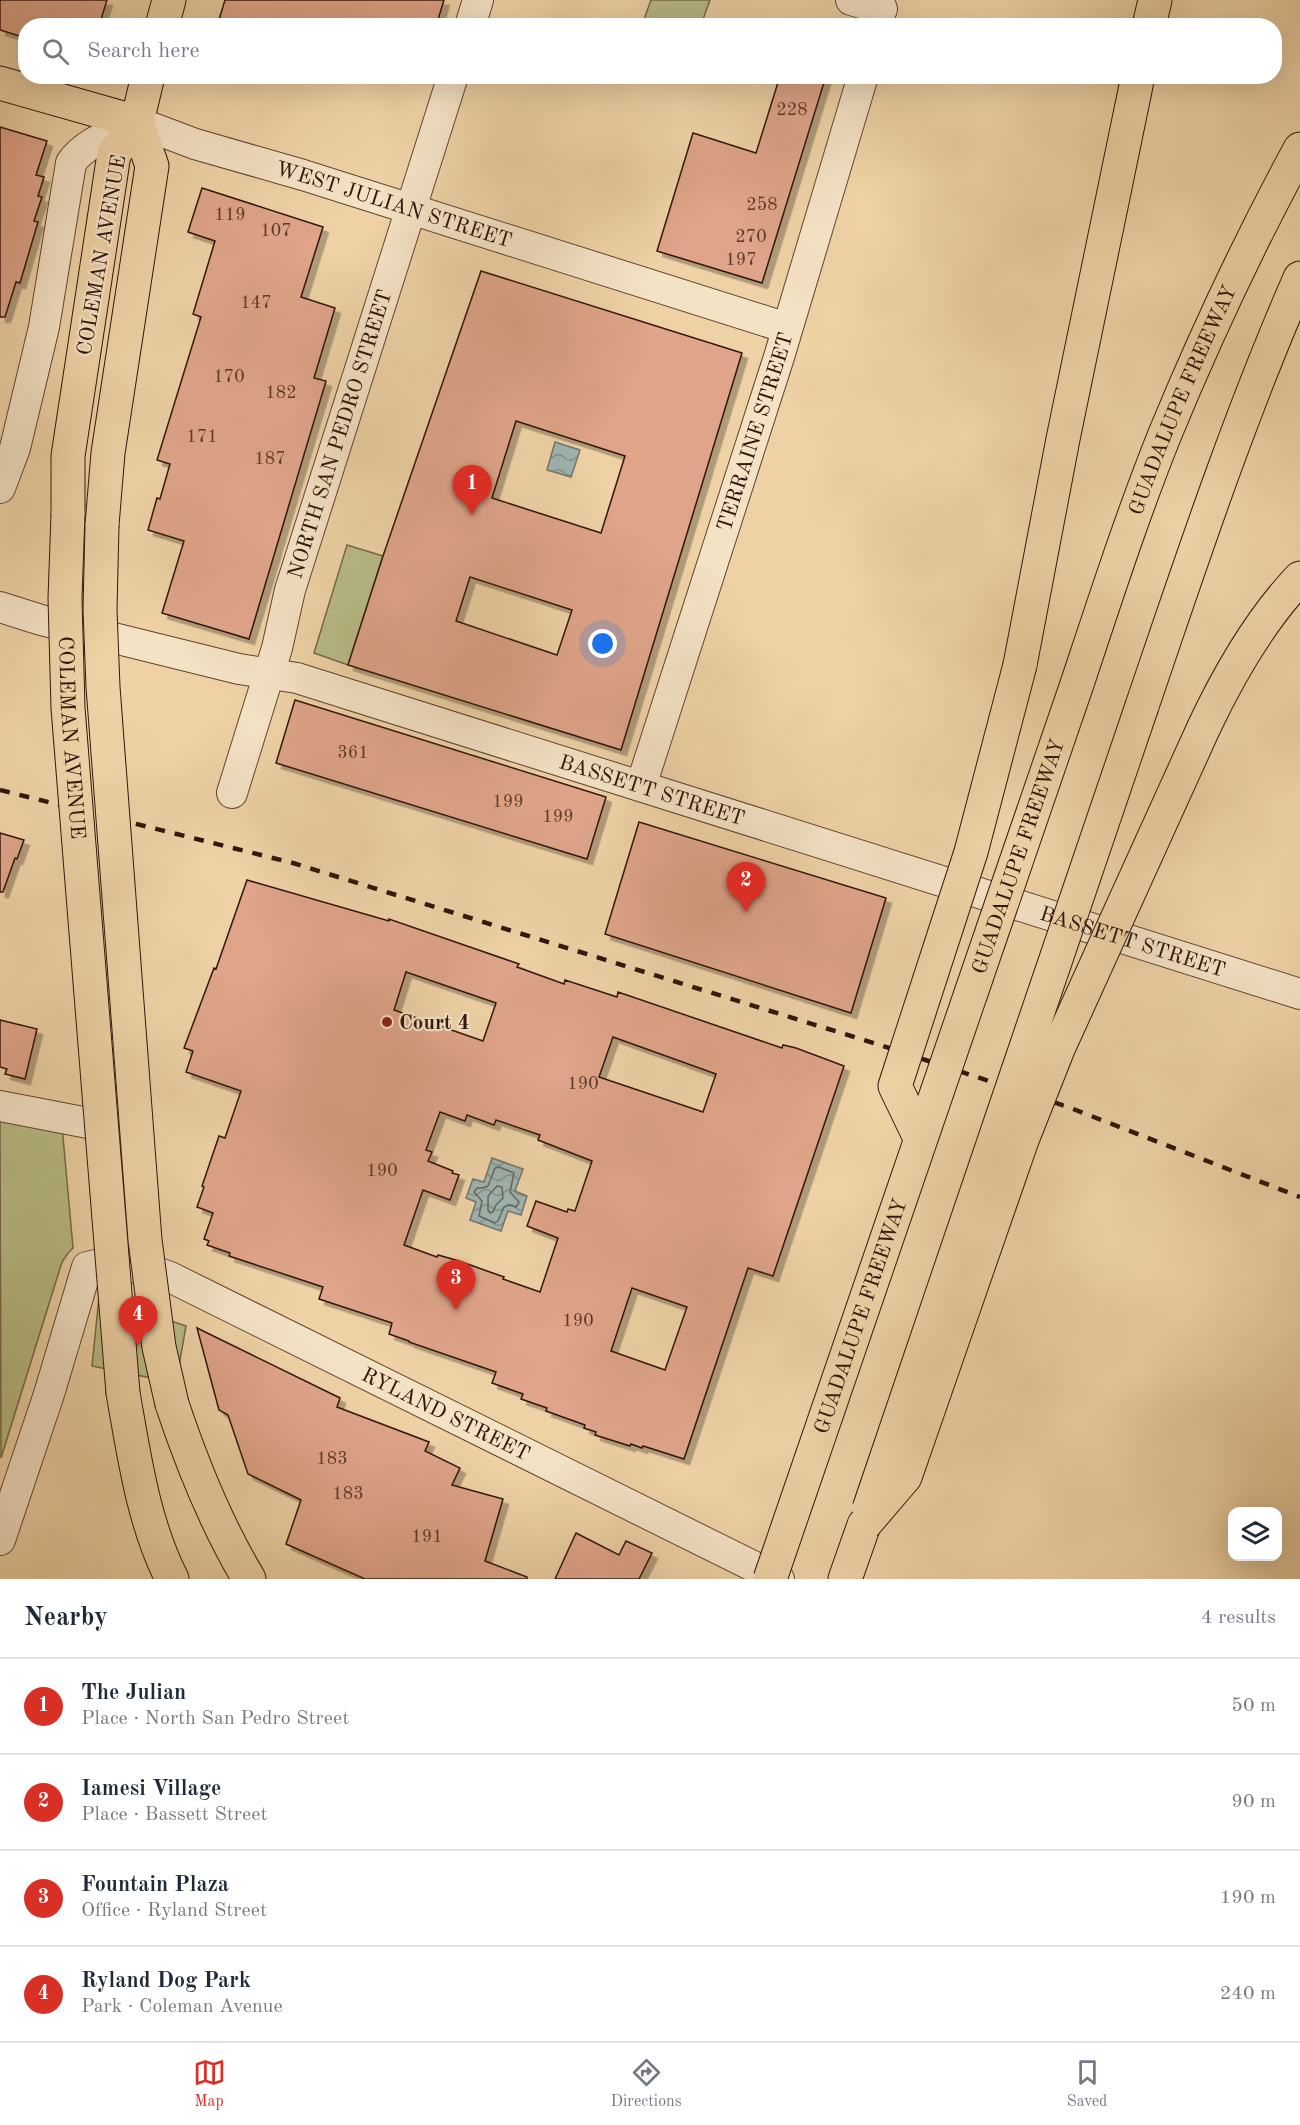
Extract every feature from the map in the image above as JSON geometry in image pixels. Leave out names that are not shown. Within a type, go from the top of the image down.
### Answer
[{"type":"main road","points":[[164,18],[169,0]]},
{"type":"main road","points":[[1151,18],[1155,0]]},
{"type":"main road","name":"WEST JULIAN STREET","points":[[0,83],[137,122]]},
{"type":"main road","points":[[137,122],[146,84]]},
{"type":"main road","points":[[920,1138],[895,1086],[971,852],[1020,665],[1063,439],[1136,84]]},
{"type":"main road","name":"COLEMAN AVENUE","points":[[137,122],[114,154],[68,456],[65,598],[68,708],[123,1393],[135,1465],[149,1521],[172,1579]]},
{"type":"main road","name":"COLEMAN AVENUE","points":[[137,122],[152,166],[108,453],[102,525],[100,610],[103,687],[145,1240],[159,1347],[172,1404],[194,1468],[218,1521],[249,1579]]},
{"type":"main road","name":"GUADALUPE FREEWAY","points":[[770,1579],[1131,524],[1165,434],[1204,343],[1252,241],[1300,149]]},
{"type":"main road","points":[[845,1579],[1231,448],[1270,346],[1300,278]]},
{"type":"main road","points":[[864,1525],[905,1477],[1022,1140],[1058,1049],[1204,727],[1227,679],[1252,639],[1300,578]]},
{"type":"street","points":[[472,18],[478,0]]},
{"type":"street","points":[[851,0],[881,12]]},
{"type":"street","name":"NORTH SAN PEDRO STREET","points":[[232,793],[269,673],[290,590],[450,84]]},
{"type":"street","name":"TERRAINE STREET","points":[[641,786],[787,328],[862,84]]},
{"type":"street","points":[[0,488],[15,448],[44,327],[71,163],[77,154],[88,146],[137,122]]},
{"type":"street","name":"WEST JULIAN STREET","points":[[137,122],[195,144],[410,208],[787,328]]},
{"type":"street","name":"BASSETT STREET","points":[[0,608],[239,669],[297,678],[1300,994]]},
{"type":"street","points":[[0,1106],[102,1125],[145,1136]]},
{"type":"street","points":[[0,1540],[49,1394],[87,1267],[109,1262],[102,1125]]},
{"type":"street","name":"RYLAND STREET","points":[[109,1262],[170,1277],[779,1579]]},
{"type":"green space","points":[[651,0],[710,0],[704,18],[645,18]]},
{"type":"green space","points":[[347,545],[383,556],[348,665],[314,653]]},
{"type":"green space","points":[[0,1117],[62,1126],[73,1248],[62,1262],[1,1458]]},
{"type":"green space","points":[[99,1297],[186,1326],[176,1383],[92,1366]]},
{"type":"water","points":[[555,442],[580,450],[571,477],[547,470]]},
{"type":"water","points":[[492,1158],[523,1169],[515,1191],[527,1196],[521,1215],[508,1211],[501,1231],[470,1220],[476,1202],[466,1198],[473,1179],[484,1182]]},
{"type":"building","points":[[0,0],[107,0],[101,18],[18,18],[18,36],[0,30]]},
{"type":"building","points":[[225,0],[444,0],[438,18],[219,18]]},
{"type":"building","points":[[778,84],[824,84],[762,283],[657,251],[693,133],[756,153]]},
{"type":"building","points":[[0,127],[47,141],[36,175],[44,177],[38,196],[42,197],[34,221],[38,222],[20,283],[16,282],[5,317],[0,317]]},
{"type":"building","points":[[202,188],[323,227],[301,297],[335,308],[314,378],[326,381],[249,639],[162,613],[184,541],[148,530],[170,464],[157,460],[201,317],[193,314],[215,241],[188,232]]},
{"type":"building","points":[[481,271],[742,353],[621,750],[348,665]],"holes":[[[516,421],[625,456],[601,533],[492,498]],[[470,577],[572,610],[557,655],[456,621]]]},
{"type":"building","points":[[295,700],[606,797],[587,859],[276,763]]},
{"type":"building","points":[[639,822],[886,898],[851,1013],[605,934]]},
{"type":"building","points":[[0,833],[24,840],[3,892],[0,892]]},
{"type":"building","points":[[247,880],[389,921],[389,919],[519,964],[517,967],[564,984],[565,980],[617,997],[618,992],[782,1048],[783,1045],[796,1048],[844,1066],[773,1276],[748,1268],[684,1459],[643,1446],[642,1448],[631,1444],[630,1446],[595,1435],[596,1432],[584,1428],[585,1425],[546,1411],[547,1408],[521,1399],[523,1394],[492,1383],[496,1372],[389,1334],[392,1323],[319,1299],[323,1287],[229,1256],[230,1253],[207,1245],[209,1241],[204,1239],[213,1213],[197,1207],[219,1136],[225,1138],[241,1091],[186,1072],[193,1051],[184,1048],[214,968],[216,969]],"holes":[[[406,972],[496,1003],[483,1041],[394,1010]],[[613,1037],[716,1074],[703,1112],[599,1077]],[[440,1112],[465,1121],[467,1115],[494,1125],[496,1120],[540,1135],[538,1140],[592,1161],[575,1211],[568,1209],[567,1212],[536,1201],[527,1226],[558,1238],[540,1292],[459,1261],[438,1255],[437,1257],[404,1245],[423,1190],[450,1200],[459,1175],[428,1161],[432,1152],[426,1150]],[[632,1288],[687,1307],[665,1370],[611,1351]]]},
{"type":"building","points":[[0,1020],[37,1029],[25,1079],[5,1074],[7,1069],[0,1067]]},
{"type":"building","points":[[197,1328],[340,1398],[337,1407],[429,1442],[425,1451],[460,1468],[452,1485],[503,1499],[485,1561],[527,1577],[527,1579],[365,1579],[286,1544],[301,1500],[248,1474],[228,1415],[219,1410]]},
{"type":"building","points":[[576,1533],[619,1555],[626,1541],[652,1553],[639,1579],[555,1579]]},
{"type":"railway","points":[[0,790],[293,863],[880,1045],[1068,1107],[1300,1197]]},
{"type":"place","name":"The Julian","points":[[472,515]]},
{"type":"place","name":"Iamesi Village","points":[[746,912]]},
{"type":"place","name":"Court 4","points":[[387,1022]]},
{"type":"place","name":"Fountain Plaza","points":[[456,1310]]},
{"type":"place","name":"Ryland Dog Park","points":[[138,1346]]}]
